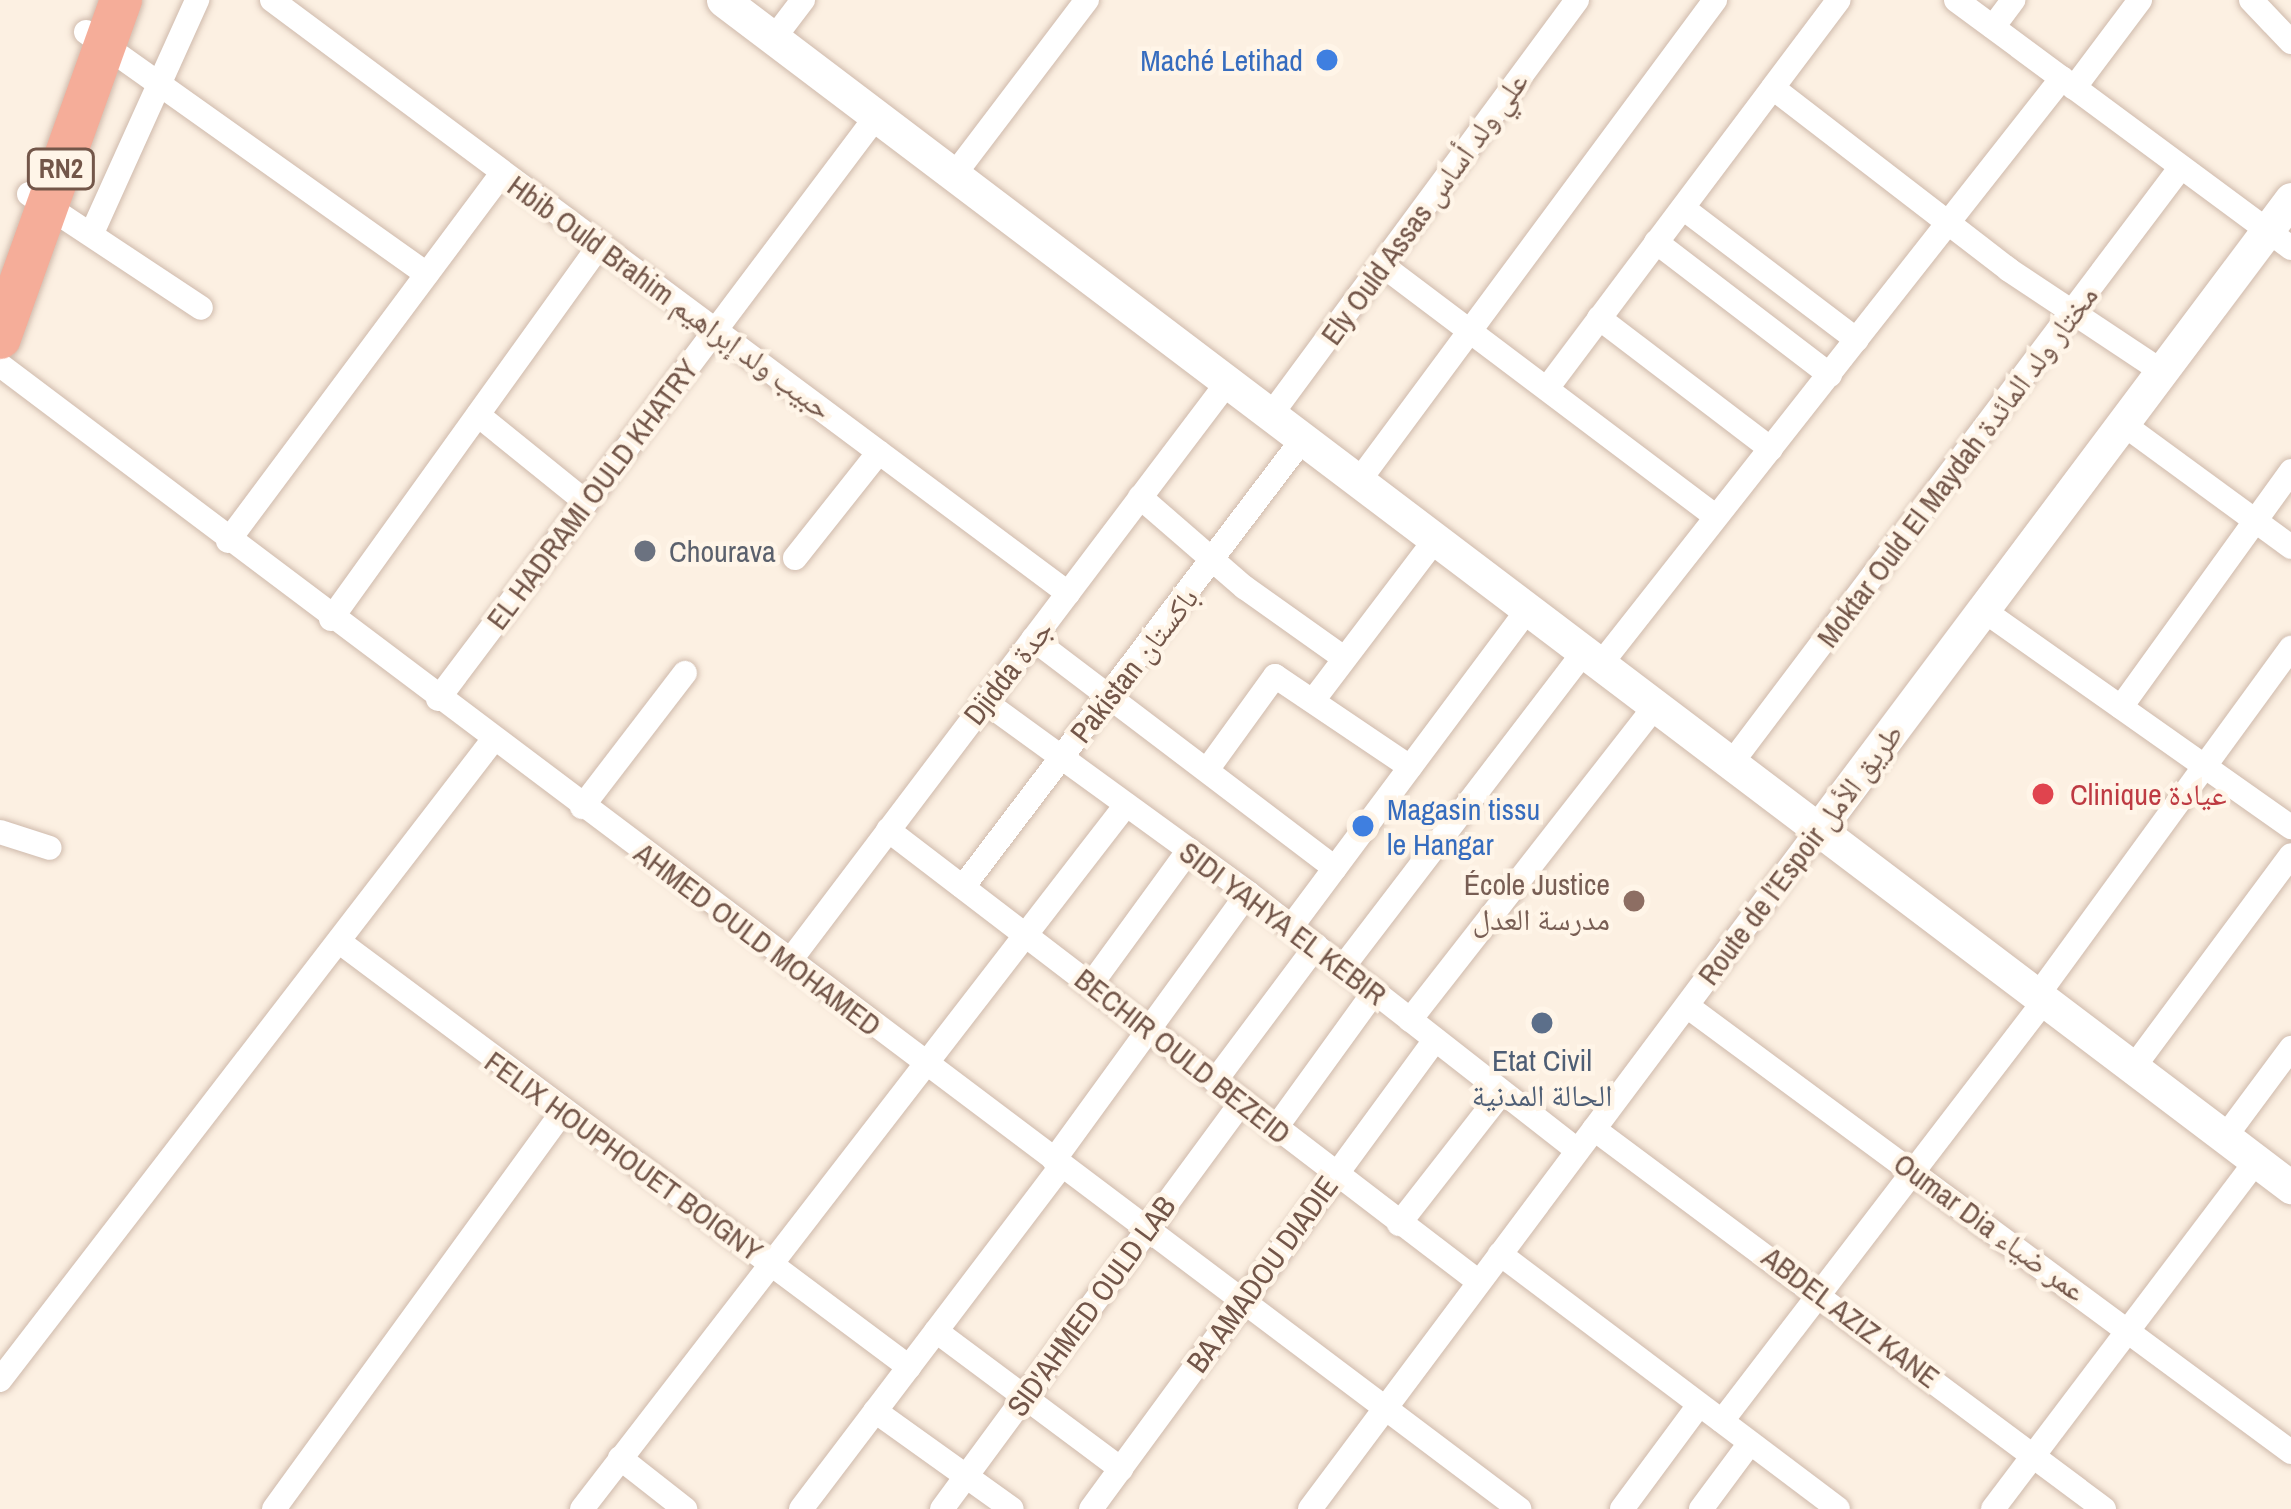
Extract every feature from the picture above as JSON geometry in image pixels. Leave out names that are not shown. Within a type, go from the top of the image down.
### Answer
[{"type":"highway","name":"RN2","points":[[0,338],[39,198],[96,24],[121,0]]},
{"type":"highway","name":"RN2","points":[[0,274],[39,198]]},
{"type":"street","points":[[92,232],[197,0]]},
{"type":"street","name":"Hbib Ould Brahim حبيب ولد إبراهيم","points":[[272,0],[1068,593]]},
{"type":"street","points":[[723,0],[2291,1187]]},
{"type":"street","points":[[774,38],[803,0]]},
{"type":"street","points":[[953,175],[1087,0]]},
{"type":"street","name":"Ely Ould Assas علي ولد أساس","points":[[1270,416],[1577,0]]},
{"type":"street","points":[[1358,482],[1714,0]]},
{"type":"street","points":[[1548,387],[1839,0]]},
{"type":"street","points":[[1956,0],[2279,239]]},
{"type":"street","points":[[1993,27],[2013,0]]},
{"type":"street","points":[[1343,967],[1591,659],[1716,517],[1948,220],[2140,0]]},
{"type":"street","points":[[2254,1],[2291,42]]},
{"type":"street","points":[[96,24],[160,79],[427,274]]},
{"type":"street","points":[[1773,88],[2073,314],[2161,371]]},
{"type":"street","name":"EL HADRAMI OULD KHATRY","points":[[437,699],[877,117]]},
{"type":"street","name":"Moktar Ould El Maydah مختار ولد المائدة","points":[[1730,765],[2181,166]]},
{"type":"street","points":[[228,541],[502,174]]},
{"type":"street","points":[[39,198],[201,308]]},
{"type":"street","name":"Route de l’Espoir طريق الأمل","points":[[1310,1509],[2161,371],[2279,239],[2291,199]]},
{"type":"street","points":[[1683,208],[1857,340]]},
{"type":"street","points":[[1656,242],[1830,375]]},
{"type":"street","points":[[331,619],[599,246]]},
{"type":"street","points":[[1382,265],[1716,517]]},
{"type":"street","points":[[1599,318],[1771,448]]},
{"type":"street","name":"AHMED OULD MOHAMED","points":[[0,365],[437,699],[1520,1509]]},
{"type":"street","name":"Djidda جدة","points":[[789,962],[1228,383]]},
{"type":"street","points":[[478,415],[586,502]]},
{"type":"street","points":[[2122,424],[2291,547]]},
{"type":"street","name":"Pakistan باكستان","points":[[963,887],[1215,561],[1302,440]]},
{"type":"street","points":[[795,559],[879,452]]},
{"type":"street","points":[[2121,707],[2291,471]]},
{"type":"street","points":[[1141,497],[1215,561],[1344,658]]},
{"type":"street","points":[[1315,698],[1435,540]]},
{"type":"street","points":[[1291,927],[1527,610]]},
{"type":"street","points":[[1983,610],[2291,826]]},
{"type":"street","points":[[1033,639],[1335,868]]},
{"type":"street","points":[[1722,1421],[2041,999],[2291,648]]},
{"type":"street","points":[[583,807],[685,673]]},
{"type":"street","points":[[1207,770],[1270,679],[1280,676],[1410,767]]},
{"type":"street","name":"SIDI YAHYA EL KEBIR","points":[[984,701],[1248,893],[1577,1150]]},
{"type":"street","points":[[1410,1020],[1655,706]]},
{"type":"street","points":[[0,1380],[493,740]]},
{"type":"street","points":[[582,1509],[1126,805]]},
{"type":"street","name":"BECHIR OULD BEZEID","points":[[888,830],[1092,983],[1334,1177],[1479,1282]]},
{"type":"street","points":[[0,832],[50,848]]},
{"type":"street","points":[[1092,983],[1189,850]]},
{"type":"street","points":[[2133,1069],[2291,855]]},
{"type":"street","points":[[801,1509],[1058,1163],[1148,1027],[1248,893]]},
{"type":"street","name":"FELIX HOUPHOUET BOIGNY","points":[[340,943],[561,1114],[909,1367]]},
{"type":"street","points":[[1215,1081],[1316,946]]},
{"type":"street","points":[[1275,1129],[1374,992]]},
{"type":"street","name":"Oumar Dia عمر ضياء","points":[[1687,1006],[2291,1452]]},
{"type":"street","name":"BA AMADOU DIADIE","points":[[1091,1509],[1435,1040]]},
{"type":"street","points":[[2224,1138],[2291,1048]]},
{"type":"street","points":[[1399,1224],[1502,1092]]},
{"type":"street","name":"SID'AHMED OULD LAB","points":[[942,1509],[1241,1103]]},
{"type":"street","points":[[274,1509],[561,1114]]},
{"type":"street","name":"ABDEL AZIZ KANE","points":[[1594,1129],[1820,1291],[2104,1509]]},
{"type":"street","points":[[1993,1509],[2256,1161]]},
{"type":"street","points":[[1500,1254],[1838,1509]]},
{"type":"street","points":[[936,1331],[1120,1469]]},
{"type":"street","points":[[1622,1509],[1700,1405]]},
{"type":"street","points":[[875,1411],[1012,1509]]},
{"type":"street","points":[[1701,1509],[1750,1443]]},
{"type":"street","points":[[620,1459],[685,1509]]},
{"type":"place","name":"Maché Letihad","points":[[1327,60]]},
{"type":"place","name":"Chourava","points":[[645,551]]},
{"type":"place","name":"Clinique عيادة","points":[[2043,794]]},
{"type":"place","name":"Magasin tissu le Hangar","points":[[1363,826]]},
{"type":"place","name":"École Justice مدرسة العدل","points":[[1634,901]]},
{"type":"place","name":"Etat Civil الحالة المدنية","points":[[1542,1023]]}]
